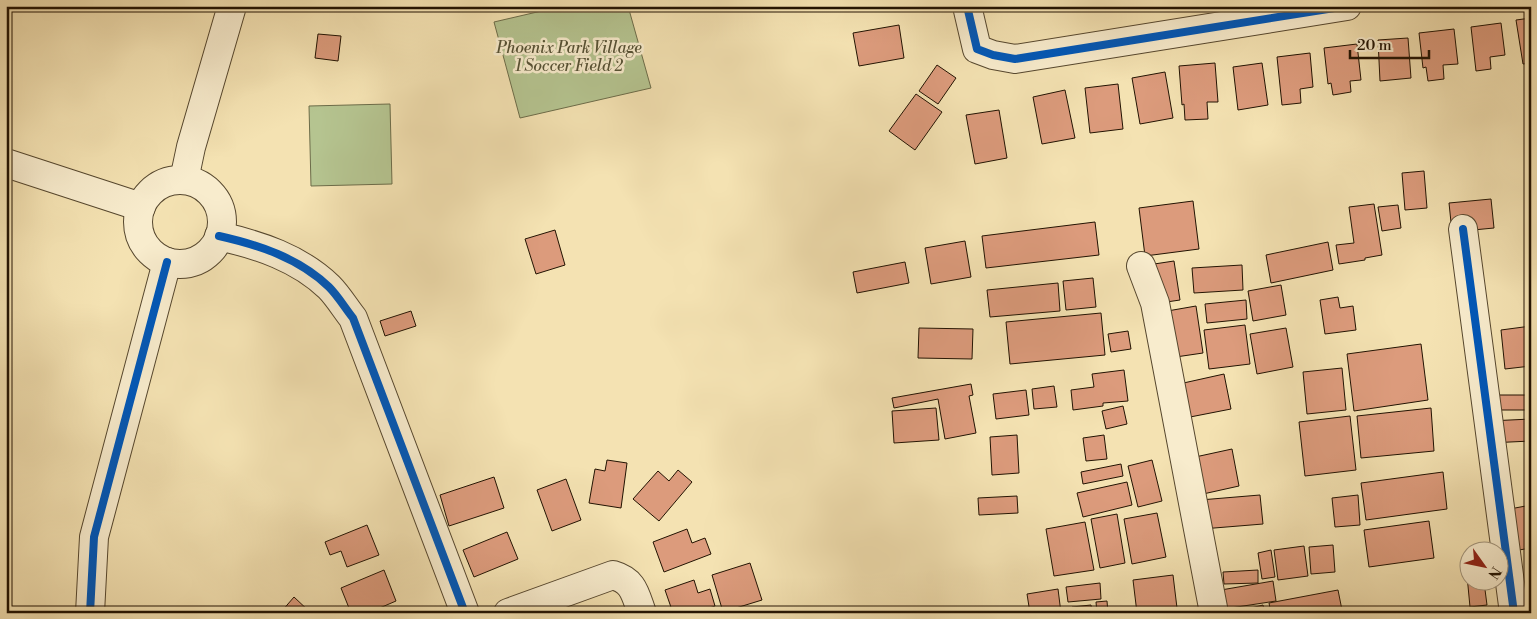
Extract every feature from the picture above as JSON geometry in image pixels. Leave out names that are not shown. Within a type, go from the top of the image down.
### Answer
[{"type":"street","points":[[184,180],[191,147],[232,6]]},
{"type":"street","points":[[967,6],[977,49],[993,55],[1015,59],[1347,6]]},
{"type":"street","points":[[6,163],[141,207]]},
{"type":"street","points":[[184,180],[197,183],[208,190],[215,199],[222,223],[219,236],[213,247],[204,256],[192,262],[179,264],[166,262],[152,253],[142,240],[138,229],[141,207],[146,197],[163,183],[184,180]]},
{"type":"street","points":[[1463,229],[1514,613]]},
{"type":"street","points":[[219,236],[252,243],[293,260],[330,288],[353,318],[465,613]]},
{"type":"street","points":[[90,613],[94,537],[166,262]]},
{"type":"street","points":[[1141,266],[1155,303],[1214,613]]},
{"type":"street","points":[[508,613],[613,575],[624,578],[632,586],[642,613]]},
{"type":"green space","name":"Phoenix Park Village 1 Soccer Field 2","points":[[563,6],[628,6],[651,88],[520,118],[494,22]]},
{"type":"green space","points":[[390,104],[392,184],[311,186],[309,106]]},
{"type":"building","points":[[1531,18],[1531,63],[1523,64],[1516,20]]},
{"type":"building","points":[[1501,23],[1505,55],[1490,57],[1491,69],[1476,71],[1471,27]]},
{"type":"building","points":[[899,25],[904,58],[859,66],[853,33]]},
{"type":"building","points":[[1454,29],[1458,64],[1443,65],[1444,79],[1428,81],[1426,67],[1423,68],[1419,33]]},
{"type":"building","points":[[318,34],[341,36],[338,61],[315,58]]},
{"type":"building","points":[[1408,38],[1411,78],[1380,81],[1378,40]]},
{"type":"building","points":[[1357,44],[1361,80],[1350,81],[1351,92],[1333,95],[1331,83],[1328,84],[1324,48]]},
{"type":"building","points":[[1310,53],[1313,87],[1300,89],[1301,103],[1282,105],[1277,57]]},
{"type":"building","points":[[1215,63],[1218,102],[1207,102],[1208,119],[1185,120],[1179,66]]},
{"type":"building","points":[[1262,63],[1268,105],[1238,110],[1233,67]]},
{"type":"building","points":[[937,65],[956,78],[938,104],[919,91]]},
{"type":"building","points":[[1165,72],[1173,118],[1140,124],[1132,78]]},
{"type":"building","points":[[1118,84],[1123,129],[1090,133],[1085,88]]},
{"type":"building","points":[[1065,90],[1075,138],[1042,144],[1033,97]]},
{"type":"building","points":[[916,94],[942,112],[915,150],[889,131]]},
{"type":"building","points":[[999,110],[1007,158],[975,164],[966,115]]},
{"type":"building","points":[[1424,171],[1427,208],[1405,210],[1402,173]]},
{"type":"building","points":[[1491,199],[1494,228],[1452,232],[1449,203]]},
{"type":"building","points":[[1193,201],[1199,249],[1145,256],[1139,208]]},
{"type":"building","points":[[1374,204],[1382,255],[1339,264],[1336,245],[1354,243],[1349,207]]},
{"type":"building","points":[[1398,205],[1401,228],[1382,231],[1378,207]]},
{"type":"building","points":[[1095,222],[1099,255],[986,268],[982,236]]},
{"type":"building","points":[[555,230],[565,265],[536,274],[525,239]]},
{"type":"building","points":[[965,241],[971,277],[931,284],[925,248]]},
{"type":"building","points":[[1328,242],[1333,270],[1271,283],[1266,255]]},
{"type":"building","points":[[1174,261],[1180,300],[1146,305],[1141,266]]},
{"type":"building","points":[[905,262],[909,283],[857,293],[853,272]]},
{"type":"building","points":[[1242,265],[1243,290],[1194,293],[1192,268]]},
{"type":"building","points":[[1093,278],[1096,307],[1066,310],[1063,281]]},
{"type":"building","points":[[1058,283],[1060,311],[990,317],[987,290]]},
{"type":"building","points":[[1281,285],[1286,315],[1253,321],[1248,291]]},
{"type":"building","points":[[1338,297],[1340,308],[1353,306],[1356,330],[1325,334],[1320,300]]},
{"type":"building","points":[[1246,300],[1247,319],[1207,323],[1205,304]]},
{"type":"building","points":[[1196,306],[1203,353],[1162,359],[1156,313]]},
{"type":"building","points":[[411,311],[416,326],[385,336],[380,321]]},
{"type":"building","points":[[1101,313],[1105,355],[1010,364],[1006,322]]},
{"type":"building","points":[[1245,325],[1250,364],[1209,369],[1204,330]]},
{"type":"building","points":[[1531,326],[1531,366],[1505,369],[1501,330]]},
{"type":"building","points":[[919,328],[973,329],[972,359],[918,358]]},
{"type":"building","points":[[1286,328],[1293,367],[1257,374],[1250,334]]},
{"type":"building","points":[[1128,331],[1131,349],[1111,352],[1108,334]]},
{"type":"building","points":[[1421,344],[1428,400],[1354,411],[1347,354]]},
{"type":"building","points":[[1342,368],[1346,410],[1307,414],[1303,372]]},
{"type":"building","points":[[1124,370],[1128,401],[1103,403],[1103,406],[1073,410],[1071,390],[1094,387],[1092,374]]},
{"type":"building","points":[[1224,374],[1231,409],[1185,418],[1179,384]]},
{"type":"building","points":[[971,384],[973,395],[969,396],[976,433],[945,439],[938,399],[894,408],[892,398]]},
{"type":"building","points":[[1054,386],[1057,407],[1034,409],[1032,389]]},
{"type":"building","points":[[1026,390],[1029,415],[996,419],[993,394]]},
{"type":"building","points":[[1486,395],[1531,395],[1531,410],[1486,410]]},
{"type":"building","points":[[1123,406],[1127,424],[1106,429],[1102,411]]},
{"type":"building","points":[[936,408],[939,440],[894,443],[892,411]]},
{"type":"building","points":[[1431,408],[1434,451],[1361,458],[1357,416]]},
{"type":"building","points":[[1350,416],[1356,470],[1305,476],[1299,422]]},
{"type":"building","points":[[1531,419],[1531,441],[1489,443],[1489,421]]},
{"type":"building","points":[[1017,435],[1019,473],[992,475],[990,437]]},
{"type":"building","points":[[1104,435],[1107,459],[1086,461],[1083,438]]},
{"type":"building","points":[[1232,449],[1239,486],[1194,496],[1186,459]]},
{"type":"building","points":[[607,460],[627,463],[621,508],[589,503],[595,469],[605,471]]},
{"type":"building","points":[[1152,460],[1162,501],[1138,507],[1128,466]]},
{"type":"building","points":[[1121,464],[1123,476],[1083,484],[1081,472]]},
{"type":"building","points":[[678,470],[692,482],[659,521],[633,499],[658,471],[669,481]]},
{"type":"building","points":[[1443,472],[1447,509],[1366,520],[1361,483]]},
{"type":"building","points":[[494,477],[504,508],[449,526],[440,495]]},
{"type":"building","points":[[566,479],[581,520],[552,531],[537,490]]},
{"type":"building","points":[[1127,482],[1132,505],[1083,517],[1077,493]]},
{"type":"building","points":[[1260,495],[1263,524],[1202,529],[1200,500]]},
{"type":"building","points":[[1358,495],[1360,525],[1335,527],[1332,498]]},
{"type":"building","points":[[1017,496],[1018,513],[979,515],[978,498]]},
{"type":"building","points":[[1531,505],[1531,548],[1510,552],[1510,542],[1499,542],[1494,512]]},
{"type":"building","points":[[1157,513],[1166,557],[1132,564],[1124,519]]},
{"type":"building","points":[[1117,514],[1125,563],[1100,568],[1091,519]]},
{"type":"building","points":[[1429,521],[1434,558],[1369,567],[1364,530]]},
{"type":"building","points":[[1085,522],[1094,570],[1054,576],[1046,529]]},
{"type":"building","points":[[367,525],[379,555],[347,567],[341,551],[330,555],[325,542]]},
{"type":"building","points":[[687,529],[692,543],[705,538],[711,554],[664,572],[653,542]]},
{"type":"building","points":[[507,532],[518,559],[474,577],[463,550]]},
{"type":"building","points":[[1333,545],[1335,572],[1311,574],[1309,547]]},
{"type":"building","points":[[1304,546],[1308,576],[1278,580],[1274,550]]},
{"type":"building","points":[[1271,550],[1275,577],[1262,579],[1258,553]]},
{"type":"building","points":[[750,563],[762,600],[723,612],[712,575]]},
{"type":"building","points":[[384,570],[396,601],[368,613],[351,613],[341,588]]},
{"type":"building","points":[[1258,570],[1258,583],[1224,584],[1223,572]]},
{"type":"building","points":[[1173,575],[1177,608],[1137,613],[1133,580]]},
{"type":"building","points":[[694,580],[698,593],[710,589],[715,606],[696,613],[673,613],[665,590]]},
{"type":"building","points":[[1273,581],[1276,601],[1224,609],[1221,590]]},
{"type":"building","points":[[1531,581],[1531,613],[1511,613],[1505,592],[1510,592],[1510,587]]},
{"type":"building","points":[[1100,583],[1101,599],[1068,602],[1066,587]]},
{"type":"building","points":[[1058,589],[1061,613],[1030,613],[1027,594]]},
{"type":"building","points":[[1338,590],[1342,610],[1326,613],[1271,613],[1269,603]]},
{"type":"building","points":[[1469,592],[1485,592],[1487,605],[1470,607]]},
{"type":"building","points":[[294,597],[311,613],[281,612]]},
{"type":"building","points":[[1107,601],[1108,613],[1097,613],[1096,602]]},
{"type":"building","points":[[1091,605],[1092,613],[1073,613],[1072,607]]},
{"type":"building","points":[[1263,605],[1265,613],[1231,613]]},
{"type":"cycle path","points":[[967,6],[977,49],[993,55],[1015,59],[1347,6]]},
{"type":"cycle path","points":[[1463,229],[1514,613]]},
{"type":"cycle path","points":[[219,236],[263,248],[292,260],[329,287],[353,318],[465,613]]},
{"type":"cycle path","points":[[90,613],[94,537],[167,262]]}]
